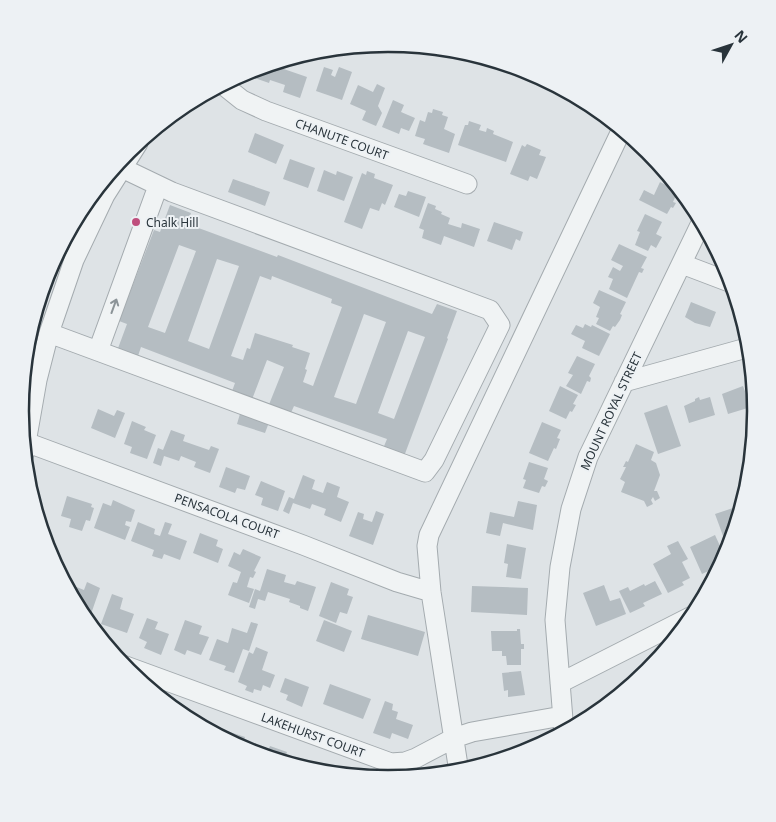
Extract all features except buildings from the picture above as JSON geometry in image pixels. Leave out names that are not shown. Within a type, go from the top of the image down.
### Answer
[{"type":"street","name":"CHANUTE COURT","points":[[229,89],[242,100],[266,111],[467,184]]},
{"type":"street","points":[[458,763],[431,592],[427,546],[429,535],[619,136]]},
{"type":"street","points":[[49,333],[425,472],[434,460],[500,325],[490,310],[172,192],[123,169]]},
{"type":"street","points":[[29,419],[66,255],[118,174]]},
{"type":"street","points":[[98,352],[158,186]]},
{"type":"street","name":"MOUNT ROYAL STREET","points":[[563,724],[555,620],[564,537],[578,484],[588,457],[698,229]]},
{"type":"street","points":[[682,264],[722,279]]},
{"type":"street","points":[[624,382],[741,349]]},
{"type":"street","name":"PENSACOLA COURT","points":[[31,449],[294,541],[397,582],[431,592]]},
{"type":"street","points":[[560,683],[678,623]]},
{"type":"street","name":"LAKEHURST COURT","points":[[141,672],[391,763],[405,762],[416,758],[454,738],[472,732],[563,724]]},
{"type":"place","name":"Chalk Hill","points":[[136,222]]}]
